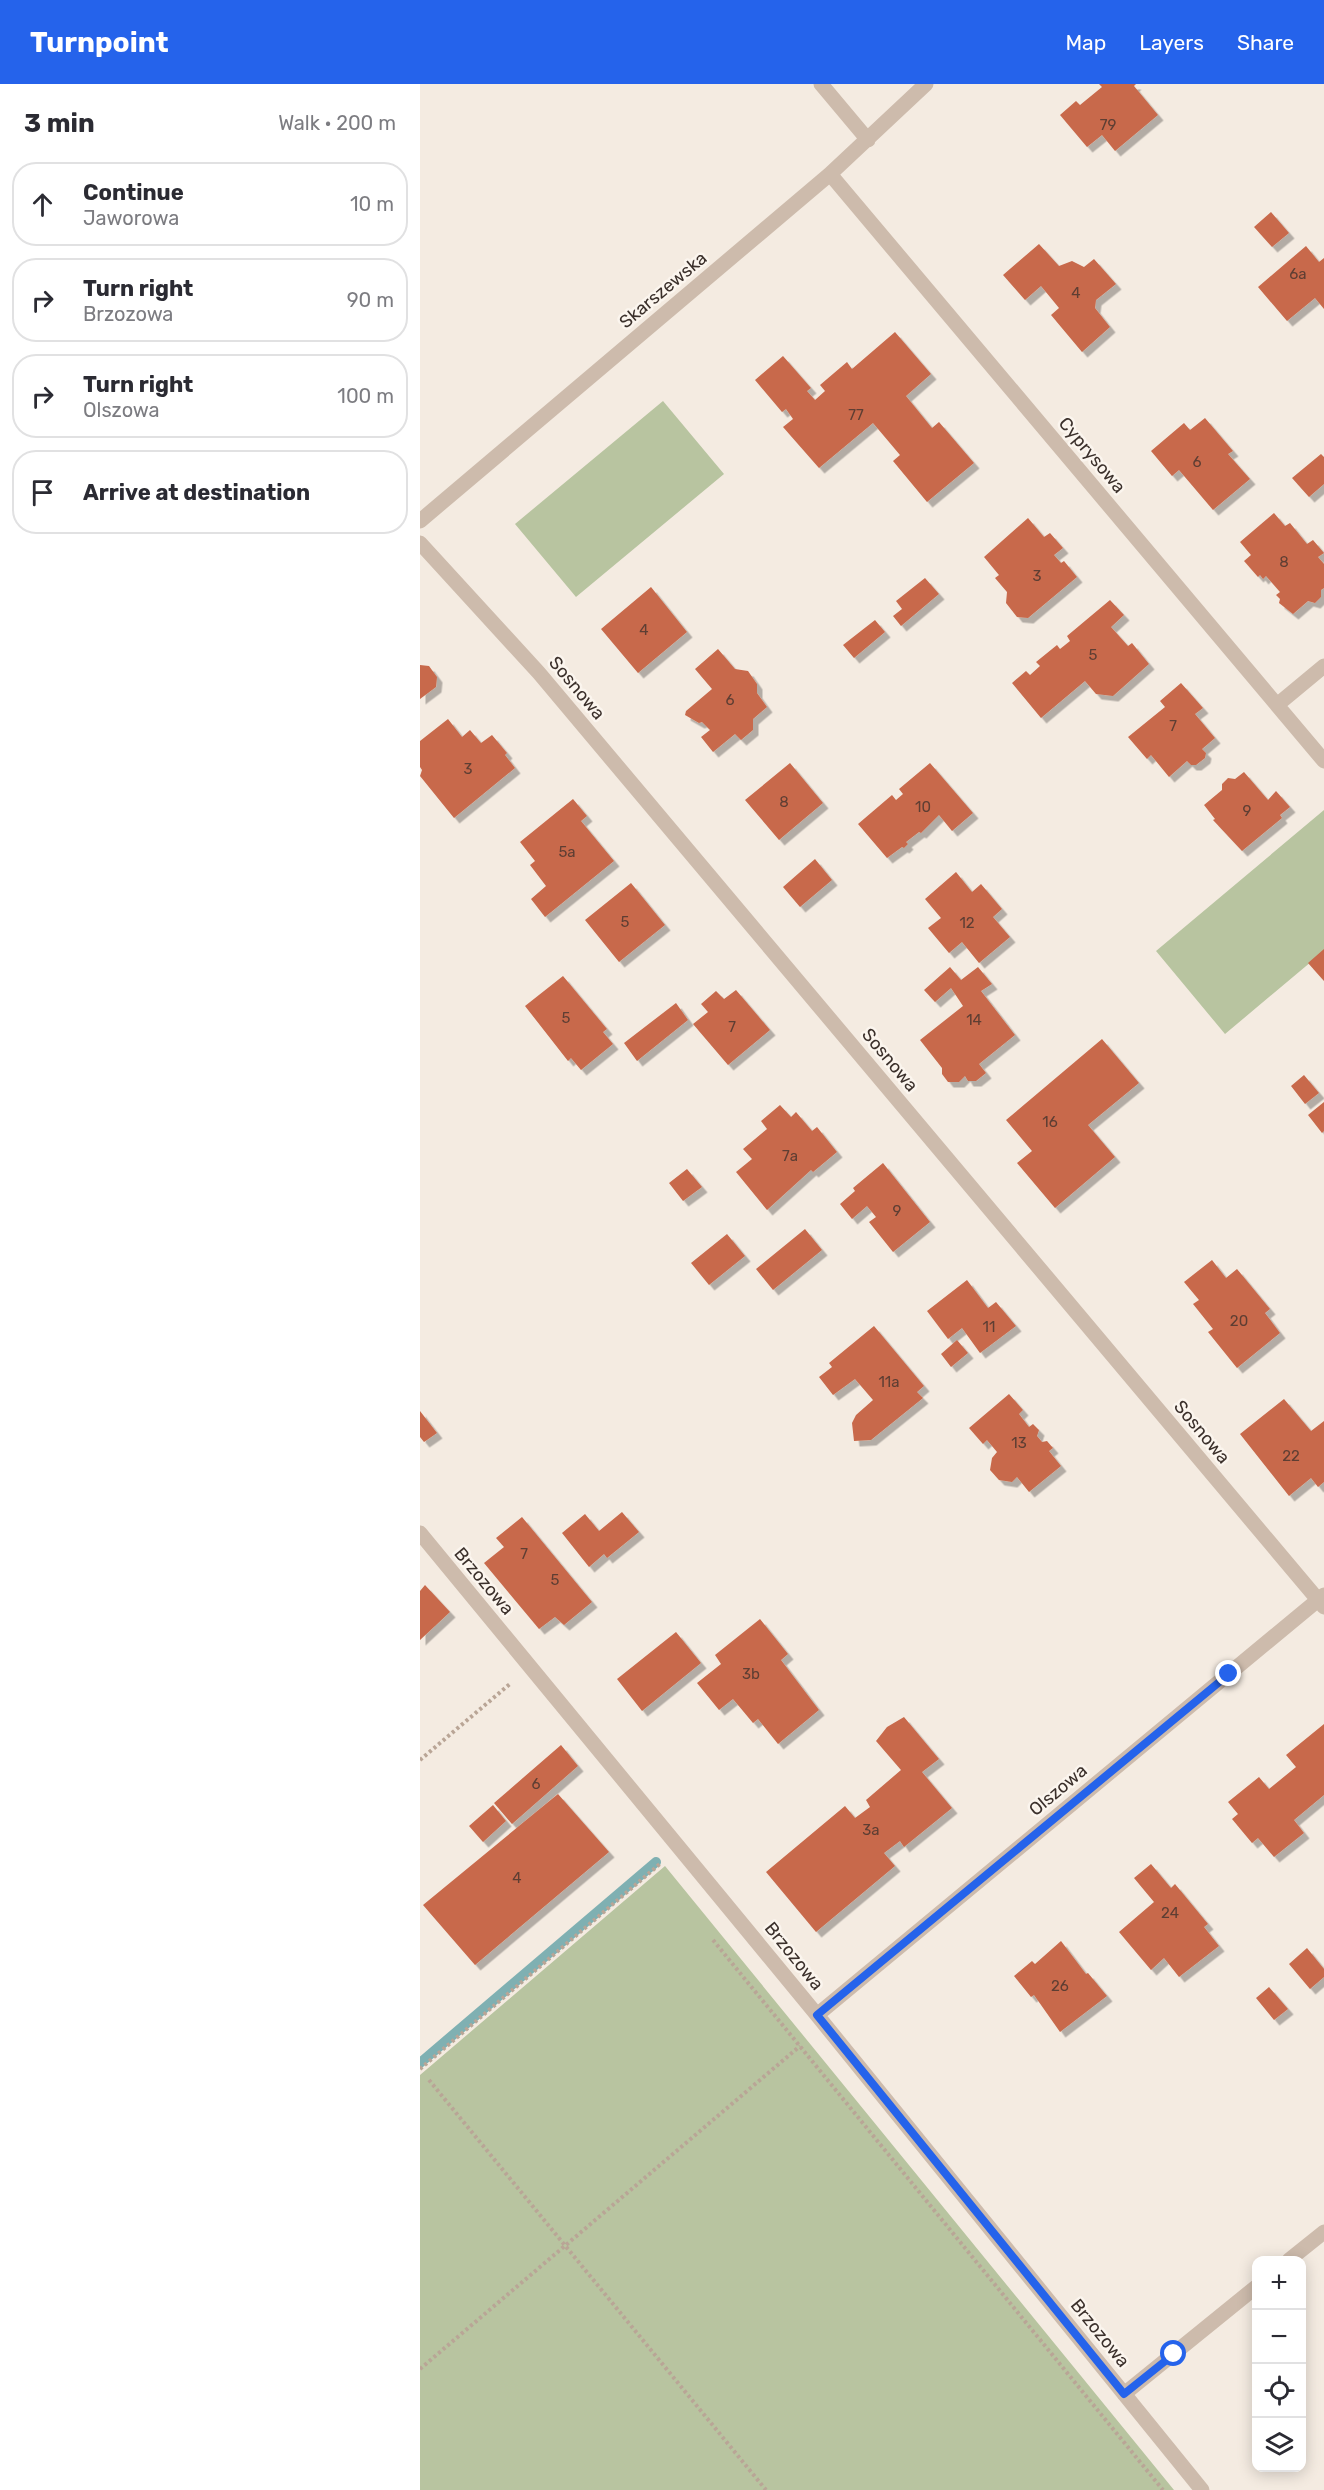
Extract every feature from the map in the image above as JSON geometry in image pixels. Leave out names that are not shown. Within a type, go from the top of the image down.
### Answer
[{"type":"street","points":[[821,84],[868,140]]},
{"type":"street","name":"Skarszewska","points":[[420,521],[830,174],[926,84]]},
{"type":"street","name":"Cyprysowa","points":[[830,174],[1324,761]]},
{"type":"street","name":"Sosnowa","points":[[420,543],[539,673],[1322,1601]]},
{"type":"street","points":[[1277,705],[1324,666]]},
{"type":"street","name":"Brzozowa","points":[[420,1533],[817,2015],[1202,2490]]},
{"type":"street","name":"Olszowa","points":[[817,2015],[1322,1601]]},
{"type":"street","points":[[1294,2256],[1324,2232]]},
{"type":"street","points":[[1124,2394],[1252,2291]]},
{"type":"path","points":[[420,1760],[530,1667]]},
{"type":"path","points":[[420,2069],[679,1847]]},
{"type":"path","points":[[713,1940],[1163,2490]]},
{"type":"path","points":[[420,2369],[800,2046]]},
{"type":"path","points":[[429,2080],[766,2490]]},
{"type":"green space","points":[[663,401],[724,474],[576,597],[515,524]]},
{"type":"green space","points":[[1324,810],[1324,951],[1225,1034],[1156,951]]},
{"type":"green space","points":[[665,1866],[1174,2490],[420,2490],[420,2075]]},
{"type":"building","points":[[1099,84],[1136,84],[1134,86],[1158,115],[1115,151],[1102,135],[1087,147],[1060,115],[1076,101],[1080,105],[1102,87]]},
{"type":"building","points":[[1271,212],[1289,233],[1272,247],[1254,227]]},
{"type":"building","points":[[1039,244],[1059,266],[1072,261],[1084,267],[1094,259],[1116,284],[1096,300],[1095,308],[1110,327],[1082,352],[1051,315],[1059,308],[1041,286],[1025,300],[1003,275]]},
{"type":"building","points":[[1306,246],[1319,262],[1324,258],[1324,309],[1315,298],[1287,321],[1258,287]]},
{"type":"building","points":[[895,332],[931,374],[906,396],[932,428],[939,422],[974,463],[927,502],[893,461],[900,455],[873,423],[819,468],[783,427],[793,419],[786,409],[782,412],[755,380],[783,356],[811,388],[807,391],[815,400],[825,391],[820,385],[847,362],[852,369]]},
{"type":"building","points":[[1205,418],[1233,451],[1228,454],[1250,479],[1213,510],[1179,470],[1172,476],[1151,451],[1184,423],[1190,430]]},
{"type":"building","points":[[1321,454],[1324,457],[1324,484],[1309,497],[1292,478]]},
{"type":"building","points":[[1274,513],[1285,526],[1290,523],[1307,544],[1313,540],[1324,553],[1318,557],[1324,564],[1324,588],[1321,590],[1321,597],[1315,603],[1308,601],[1293,614],[1279,603],[1280,599],[1276,595],[1280,592],[1266,576],[1263,579],[1260,575],[1258,577],[1244,561],[1251,555],[1240,542]]},
{"type":"building","points":[[1028,518],[1044,537],[1050,533],[1063,548],[1054,555],[1061,563],[1064,561],[1077,577],[1028,618],[1017,617],[1006,603],[1007,592],[995,578],[999,575],[984,557]]},
{"type":"building","points":[[925,578],[939,594],[901,626],[893,616],[902,609],[896,601]]},
{"type":"building","points":[[651,587],[687,632],[638,673],[601,629]]},
{"type":"building","points":[[1110,600],[1124,615],[1111,627],[1128,646],[1132,643],[1149,664],[1113,696],[1096,694],[1085,681],[1041,718],[1012,683],[1026,671],[1030,675],[1040,666],[1036,662],[1057,645],[1060,649],[1070,641],[1067,636]]},
{"type":"building","points":[[875,620],[885,632],[854,658],[843,645]]},
{"type":"building","points":[[718,649],[735,669],[748,671],[757,684],[757,693],[767,707],[753,719],[753,730],[741,740],[735,734],[713,752],[701,737],[710,730],[702,722],[699,723],[685,715],[686,711],[712,689],[695,669]]},
{"type":"building","points":[[420,665],[429,666],[437,677],[436,687],[420,699]]},
{"type":"building","points":[[1181,683],[1203,708],[1195,714],[1215,738],[1202,749],[1206,753],[1205,758],[1196,765],[1191,765],[1187,761],[1169,777],[1151,755],[1147,759],[1128,737],[1165,707],[1160,701]]},
{"type":"building","points":[[448,719],[462,737],[470,730],[481,743],[492,735],[507,753],[505,755],[515,768],[454,818],[420,776],[422,770],[420,741]]},
{"type":"building","points":[[790,763],[823,803],[779,840],[745,800]]},
{"type":"building","points":[[930,763],[973,813],[952,831],[939,815],[921,833],[919,832],[906,842],[908,844],[904,848],[902,847],[887,858],[858,824],[892,795],[896,800],[903,794],[899,789]]},
{"type":"building","points":[[1244,772],[1268,800],[1276,791],[1290,807],[1280,815],[1282,818],[1242,851],[1213,820],[1215,819],[1204,805],[1222,790],[1222,784],[1228,778],[1235,779]]},
{"type":"building","points":[[573,799],[587,816],[581,821],[614,861],[545,917],[531,899],[546,886],[530,865],[535,861],[520,842]]},
{"type":"building","points":[[815,859],[832,880],[800,907],[783,887]]},
{"type":"building","points":[[956,872],[972,892],[981,884],[1002,909],[993,917],[1010,937],[979,963],[962,942],[949,953],[928,928],[941,918],[925,899]]},
{"type":"building","points":[[631,883],[665,925],[619,962],[585,920]]},
{"type":"building","points":[[1324,949],[1324,981],[1308,963]]},
{"type":"building","points":[[950,967],[961,980],[978,967],[992,984],[981,991],[1015,1035],[979,1064],[986,1073],[976,1081],[968,1081],[965,1076],[959,1082],[948,1082],[942,1074],[942,1068],[920,1040],[963,1006],[951,988],[935,1002],[924,990]]},
{"type":"building","points":[[563,976],[607,1029],[603,1032],[613,1044],[581,1070],[571,1058],[568,1061],[525,1006]]},
{"type":"building","points":[[736,990],[770,1030],[728,1065],[693,1024],[708,1012],[701,1004],[716,991],[724,999]]},
{"type":"building","points":[[676,1003],[688,1020],[637,1061],[624,1043]]},
{"type":"building","points":[[1102,1039],[1139,1083],[1088,1125],[1115,1157],[1055,1208],[1017,1163],[1032,1151],[1006,1120]]},
{"type":"building","points":[[1304,1075],[1319,1093],[1305,1104],[1291,1086]]},
{"type":"building","points":[[1324,1102],[1324,1131],[1322,1133],[1308,1115]]},
{"type":"building","points":[[780,1105],[791,1117],[796,1112],[812,1131],[817,1127],[837,1152],[813,1172],[811,1170],[767,1210],[736,1172],[752,1159],[743,1149],[767,1129],[761,1121]]},
{"type":"building","points":[[883,1163],[930,1222],[893,1252],[869,1222],[876,1217],[867,1206],[852,1219],[840,1204],[855,1191],[853,1188]]},
{"type":"building","points":[[687,1169],[702,1187],[683,1201],[669,1183]]},
{"type":"building","points":[[805,1229],[822,1250],[773,1290],[756,1269]]},
{"type":"building","points":[[727,1234],[745,1256],[709,1285],[691,1263]]},
{"type":"building","points":[[1212,1260],[1226,1278],[1237,1269],[1270,1309],[1265,1313],[1280,1333],[1237,1368],[1208,1332],[1213,1329],[1193,1304],[1199,1300],[1184,1282]]},
{"type":"building","points":[[967,1280],[988,1308],[996,1302],[1016,1326],[980,1353],[962,1328],[948,1339],[927,1311]]},
{"type":"building","points":[[874,1326],[924,1386],[917,1392],[923,1398],[871,1440],[854,1441],[852,1423],[856,1415],[873,1400],[855,1379],[833,1395],[819,1377],[832,1367],[829,1363]]},
{"type":"building","points":[[957,1340],[968,1353],[951,1367],[941,1354]]},
{"type":"building","points":[[1009,1394],[1023,1410],[1019,1414],[1029,1427],[1033,1424],[1039,1430],[1037,1436],[1042,1442],[1047,1441],[1053,1448],[1049,1451],[1061,1466],[1029,1492],[1017,1477],[1012,1482],[999,1480],[990,1470],[992,1458],[997,1452],[987,1440],[983,1444],[969,1428]]},
{"type":"building","points":[[1284,1399],[1311,1431],[1324,1421],[1324,1482],[1318,1487],[1311,1478],[1289,1496],[1240,1434]]},
{"type":"building","points":[[420,1411],[437,1433],[424,1442],[420,1437]]},
{"type":"building","points":[[622,1512],[639,1532],[607,1558],[604,1554],[589,1567],[562,1533],[585,1514],[599,1531]]},
{"type":"building","points":[[522,1517],[592,1602],[564,1625],[555,1617],[539,1629],[484,1563],[504,1547],[496,1538]]},
{"type":"building","points":[[425,1585],[450,1612],[420,1640],[420,1591]]},
{"type":"building","points":[[760,1619],[788,1654],[781,1660],[819,1710],[778,1744],[758,1719],[753,1723],[733,1699],[719,1710],[697,1683],[721,1664],[715,1655]]},
{"type":"building","points":[[676,1632],[701,1663],[642,1711],[617,1679]]},
{"type":"building","points":[[904,1717],[939,1759],[922,1772],[952,1808],[904,1847],[900,1841],[884,1853],[895,1866],[816,1932],[766,1872],[845,1806],[855,1818],[870,1807],[866,1800],[901,1770],[876,1741],[887,1727]]},
{"type":"building","points":[[1324,1724],[1324,1795],[1294,1820],[1304,1833],[1274,1857],[1258,1838],[1252,1843],[1232,1819],[1238,1814],[1228,1802],[1259,1777],[1269,1789],[1296,1767],[1286,1755]]},
{"type":"building","points":[[561,1745],[578,1766],[512,1824],[494,1803]]},
{"type":"building","points":[[558,1794],[609,1852],[475,1965],[423,1905]]},
{"type":"building","points":[[493,1805],[506,1821],[483,1842],[469,1826]]},
{"type":"building","points":[[1151,1864],[1171,1888],[1175,1884],[1208,1924],[1204,1927],[1219,1946],[1179,1977],[1164,1958],[1151,1970],[1119,1932],[1154,1902],[1134,1878]]},
{"type":"building","points":[[1061,1941],[1086,1974],[1088,1973],[1107,1996],[1060,2032],[1034,1995],[1031,1997],[1014,1976],[1032,1961],[1035,1964]]},
{"type":"building","points":[[1307,1948],[1324,1969],[1324,1977],[1310,1989],[1289,1964]]},
{"type":"building","points":[[1269,1987],[1288,2009],[1274,2020],[1256,1998]]},
{"type":"waterway","points":[[420,2063],[656,1862]]},
{"type":"route","points":[[1174,2354],[1124,2394],[817,2015],[1229,1674]]}]
